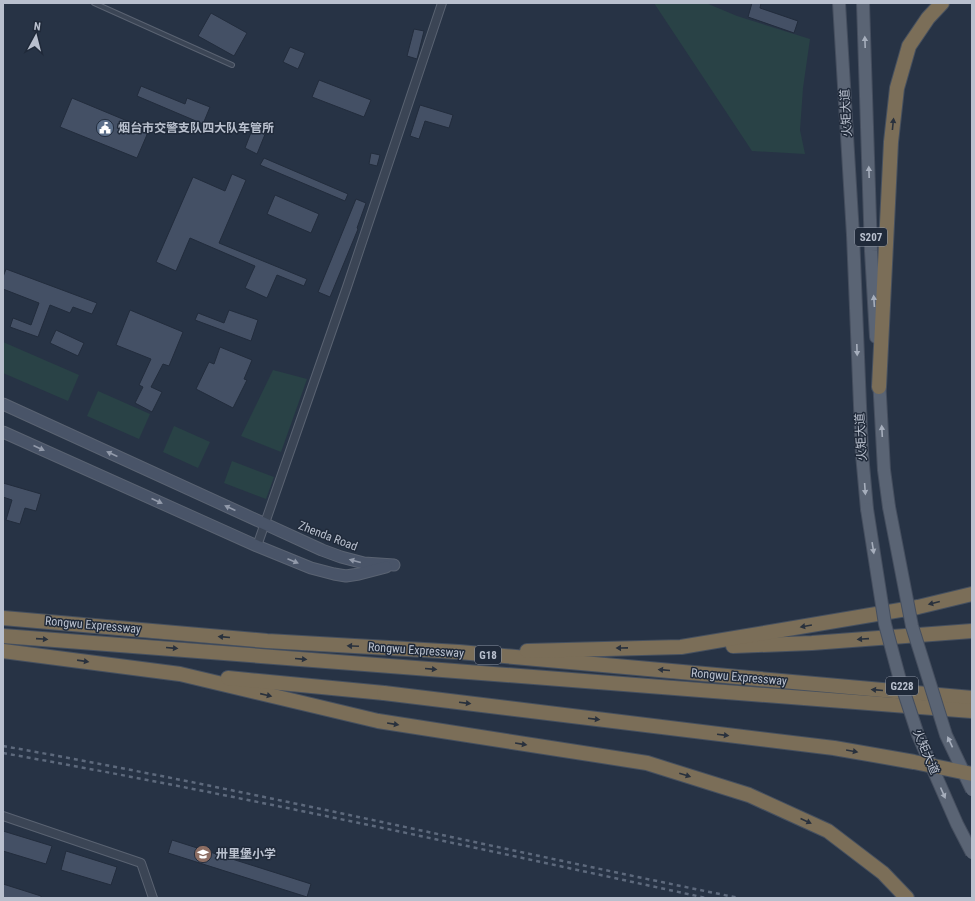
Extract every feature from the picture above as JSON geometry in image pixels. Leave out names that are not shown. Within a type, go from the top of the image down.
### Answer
[{"type":"highway","points":[[879,387],[891,142],[897,88],[909,46],[928,18],[942,3]]},
{"type":"highway","points":[[681,647],[918,607],[972,594]]},
{"type":"highway","name":"Rongwu Expressway","points":[[3,618],[267,641],[459,652],[972,698]]},
{"type":"highway","points":[[459,652],[812,643],[972,631]]},
{"type":"highway","name":"Rongwu Expressway","points":[[3,636],[972,711]]},
{"type":"highway","points":[[3,651],[180,674],[384,693],[834,748],[972,774]]},
{"type":"highway","points":[[180,674],[378,721],[647,763],[735,790],[828,831],[883,873],[907,898]]},
{"type":"main road","name":"火矩大道","points":[[839,3],[853,235],[862,454],[866,510],[885,624],[900,680],[918,735],[957,824],[972,853]]},
{"type":"main road","name":"火矩大道","points":[[863,3],[871,251],[884,470],[889,507],[912,626],[946,735],[972,790]]},
{"type":"main road","name":"Zhenda Road","points":[[3,404],[322,550],[364,563],[394,565],[346,576],[311,568],[257,546],[3,432]]},
{"type":"street","points":[[257,546],[442,3]]},
{"type":"street","points":[[3,816],[141,863],[153,898]]},
{"type":"lane","points":[[94,3],[232,65]]},
{"type":"green space","points":[[654,3],[706,3],[737,16],[810,39],[803,88],[800,130],[805,154],[752,151]]},
{"type":"green space","points":[[3,342],[79,375],[68,401],[3,373]]},
{"type":"green space","points":[[273,370],[307,379],[281,452],[241,436]]},
{"type":"green space","points":[[98,391],[150,414],[139,439],[87,416]]},
{"type":"green space","points":[[174,426],[210,442],[198,468],[163,452]]},
{"type":"green space","points":[[232,461],[274,477],[266,499],[224,483]]},
{"type":"building","points":[[752,3],[761,3],[760,8],[798,21],[794,33],[748,17]]},
{"type":"building","points":[[211,13],[247,33],[234,56],[198,36]]},
{"type":"building","points":[[414,29],[424,31],[417,59],[407,56]]},
{"type":"building","points":[[290,47],[305,53],[298,69],[283,62]]},
{"type":"building","points":[[319,80],[371,100],[364,117],[312,97]]},
{"type":"building","points":[[141,86],[185,104],[187,98],[210,107],[203,124],[137,96]]},
{"type":"building","name":"烟台市交警支队四大队车管所","points":[[72,98],[149,130],[137,158],[60,127]]},
{"type":"building","points":[[420,105],[453,115],[449,128],[425,121],[419,139],[410,136]]},
{"type":"building","points":[[255,122],[268,127],[257,154],[245,148]]},
{"type":"building","points":[[371,153],[380,155],[377,166],[369,164]]},
{"type":"building","points":[[264,158],[348,194],[345,201],[260,165]]},
{"type":"building","points":[[232,174],[246,180],[219,243],[307,279],[304,286],[277,275],[267,298],[245,288],[255,266],[190,238],[176,271],[156,262],[193,177],[225,191]]},
{"type":"building","points":[[275,195],[319,214],[311,233],[267,214]]},
{"type":"building","points":[[356,199],[366,203],[357,228],[358,229],[330,297],[318,292]]},
{"type":"building","points":[[6,269],[97,303],[92,314],[73,307],[70,313],[50,305],[38,337],[10,327],[13,318],[31,325],[39,303],[3,289],[3,277]]},
{"type":"building","points":[[130,310],[183,332],[169,366],[163,364],[151,387],[162,392],[152,412],[135,403],[143,387],[139,385],[151,359],[116,345]]},
{"type":"building","points":[[229,310],[258,320],[251,341],[195,320],[198,313],[224,323]]},
{"type":"building","points":[[56,330],[84,343],[78,356],[50,343]]},
{"type":"building","points":[[220,347],[252,360],[244,379],[247,380],[233,408],[196,389],[209,362],[214,364]]},
{"type":"building","points":[[3,483],[41,494],[36,511],[25,508],[20,524],[6,520],[12,500],[3,497]]},
{"type":"building","points":[[3,831],[52,846],[46,864],[3,851]]},
{"type":"building","points":[[172,840],[311,884],[307,897],[168,853]]},
{"type":"building","points":[[66,851],[117,867],[111,885],[61,870]]},
{"type":"building","points":[[3,884],[41,896],[41,898],[3,898]]},
{"type":"railway","points":[[3,746],[188,781],[739,898]]},
{"type":"railway","points":[[3,753],[267,804],[706,898]]},
{"type":"place","name":"烟台市交警支队四大队车管所","points":[[105,128]]},
{"type":"place","name":"卅里堡小学","points":[[203,854]]}]
